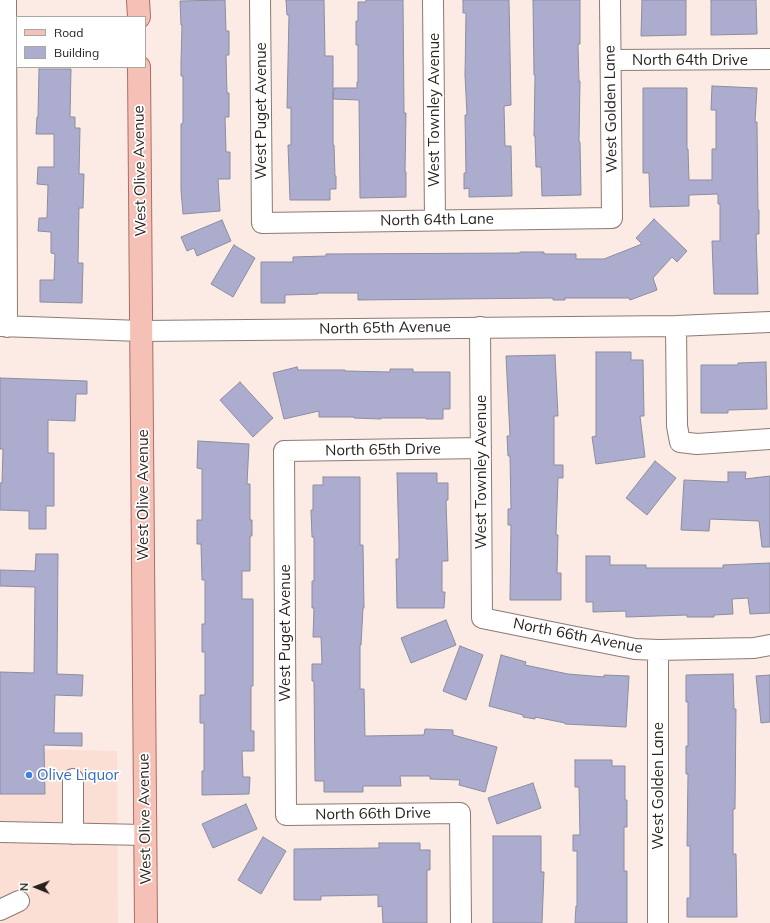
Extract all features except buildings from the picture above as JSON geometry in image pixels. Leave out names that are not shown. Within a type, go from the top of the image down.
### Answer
[{"type":"main road","points":[[138,0],[139,16]]},
{"type":"main road","name":"West Olive Avenue","points":[[139,68],[146,923]]},
{"type":"street","points":[[4,326],[6,0]]},
{"type":"street","name":"West Puget Avenue","points":[[260,0],[262,223]]},
{"type":"street","name":"West Townley Avenue","points":[[433,0],[435,220]]},
{"type":"street","name":"West Golden Lane","points":[[610,0],[612,218]]},
{"type":"street","name":"North 64th Drive","points":[[611,60],[770,59]]},
{"type":"street","name":"North 64th Lane","points":[[262,223],[612,218]]},
{"type":"street","name":"North 65th Avenue","points":[[4,326],[141,331],[676,326],[770,322]]},
{"type":"street","points":[[676,326],[676,426],[680,442],[697,444],[770,438]]},
{"type":"street","name":"West Townley Avenue","points":[[480,327],[482,618]]},
{"type":"street","name":"North 65th Drive","points":[[284,451],[481,448]]},
{"type":"street","name":"West Puget Avenue","points":[[284,451],[286,815]]},
{"type":"street","name":"North 66th Avenue","points":[[482,618],[635,649],[754,648],[770,645]]},
{"type":"street","name":"West Golden Lane","points":[[658,650],[658,923]]},
{"type":"street","points":[[73,779],[73,834]]},
{"type":"street","name":"North 66th Drive","points":[[286,815],[460,813],[461,923]]},
{"type":"street","points":[[0,832],[145,835]]},
{"type":"street","points":[[0,910],[19,901]]},
{"type":"shaded area","points":[[0,748],[117,751],[118,923],[0,923]]},
{"type":"place","name":"Olive Liquor","points":[[29,775]]}]
